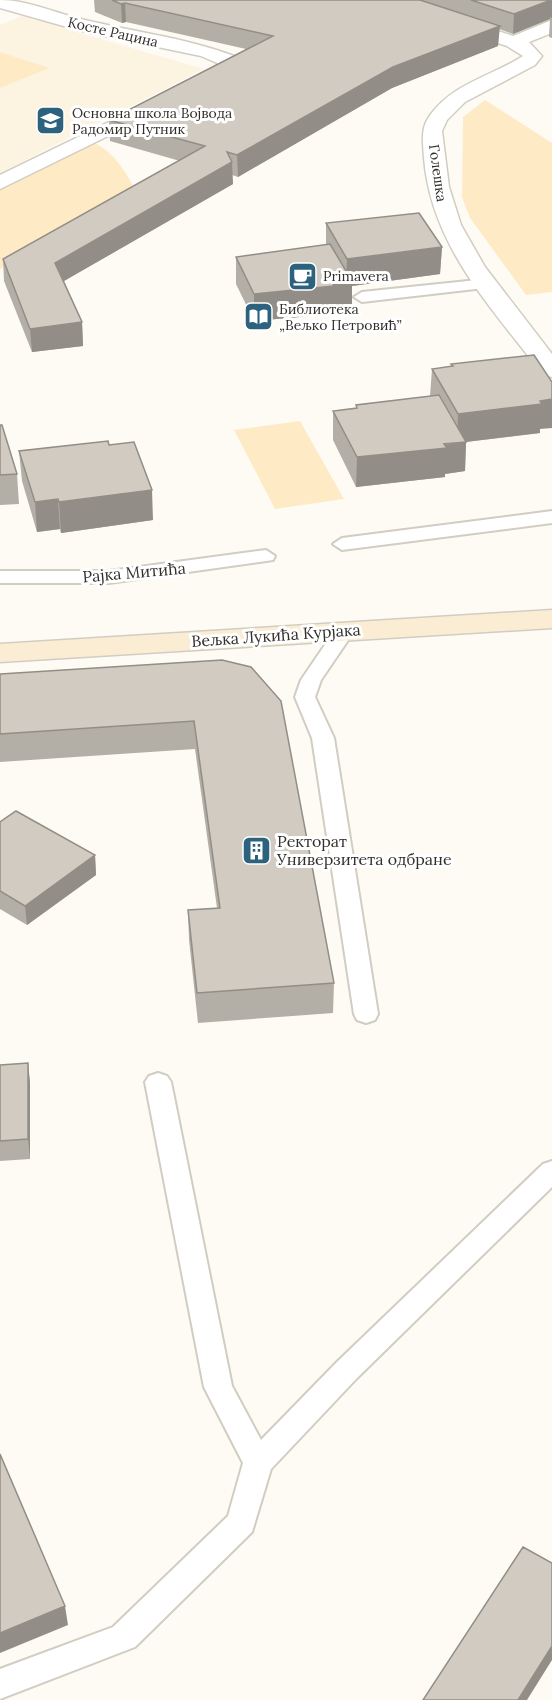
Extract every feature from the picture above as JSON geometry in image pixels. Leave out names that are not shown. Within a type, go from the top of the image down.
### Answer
[{"type":"street","points":[[396,1],[514,42],[552,26]]},
{"type":"street","name":"Косте Рацина","points":[[0,2],[206,52],[226,60],[227,69],[0,183]]},
{"type":"street","points":[[0,18],[70,3]]},
{"type":"street","name":"Голешка","points":[[514,42],[531,52],[533,56],[528,61],[452,103],[434,122],[432,131],[439,190],[446,215],[487,284],[552,370]]},
{"type":"street","name":"Вељка Лукића Курјака","points":[[0,653],[552,619]]},
{"type":"lane","points":[[362,297],[487,284]]},
{"type":"lane","points":[[342,544],[552,517]]},
{"type":"lane","name":"Рајка Митића","points":[[0,578],[109,577],[266,556]]},
{"type":"lane","points":[[345,630],[311,680],[305,697],[323,738],[366,1014]]},
{"type":"lane","points":[[158,1082],[218,1388],[258,1463]]},
{"type":"lane","points":[[0,1684],[124,1638],[241,1523],[258,1463],[347,1370],[552,1172]]},
{"type":"shaded area","name":"Основна школа Војвода Радомир Путник","points":[[22,16],[204,69],[0,173],[0,25]]},
{"type":"shaded area","points":[[0,52],[49,68],[0,88]]},
{"type":"shaded area","points":[[485,100],[552,143],[552,292],[526,295],[470,218],[462,197],[463,117]]},
{"type":"shaded area","points":[[86,140],[101,147],[120,164],[133,186],[129,194],[0,269],[0,183]]},
{"type":"shaded area","points":[[300,421],[344,499],[275,509],[234,430]]},
{"type":"building","points":[[112,0],[420,0],[500,26],[393,67],[237,155],[227,152],[232,162],[55,263],[82,322],[30,329],[3,259],[205,146],[109,120],[273,36],[125,3],[121,4]]},
{"type":"building","points":[[471,0],[551,0],[514,14]]},
{"type":"building","points":[[419,213],[442,247],[347,259],[326,223]]},
{"type":"building","points":[[330,244],[352,281],[333,284],[334,286],[254,294],[236,257]]},
{"type":"building","points":[[534,355],[552,382],[552,399],[540,401],[542,404],[458,414],[432,369],[453,366],[451,364]]},
{"type":"building","points":[[439,395],[466,442],[444,444],[447,448],[357,457],[333,411],[357,408],[356,405]]},
{"type":"building","points":[[0,425],[2,425],[17,474],[0,475]]},
{"type":"building","points":[[108,441],[109,445],[134,442],[152,490],[59,502],[58,499],[35,502],[19,451]]},
{"type":"building","name":"Ректорат Универзитета одбране","points":[[222,660],[251,667],[281,701],[334,983],[197,993],[188,910],[220,908],[194,721],[0,734],[0,674]]},
{"type":"building","points":[[16,811],[95,855],[25,906],[0,891],[0,822]]},
{"type":"building","points":[[28,1063],[28,1139],[0,1141],[0,1065]]},
{"type":"building","points":[[0,1454],[65,1606],[0,1633]]},
{"type":"building","points":[[523,1547],[552,1563],[552,1646],[518,1700],[423,1700]]},
{"type":"place","name":"Основна школа Војвода Радомир Путник","points":[[51,121]]},
{"type":"place","name":"Primavera","points":[[302,276]]},
{"type":"place","name":"Библиотека „Вељко Петровић”","points":[[258,317]]},
{"type":"place","name":"Ректорат Универзитета одбране","points":[[256,850]]}]
